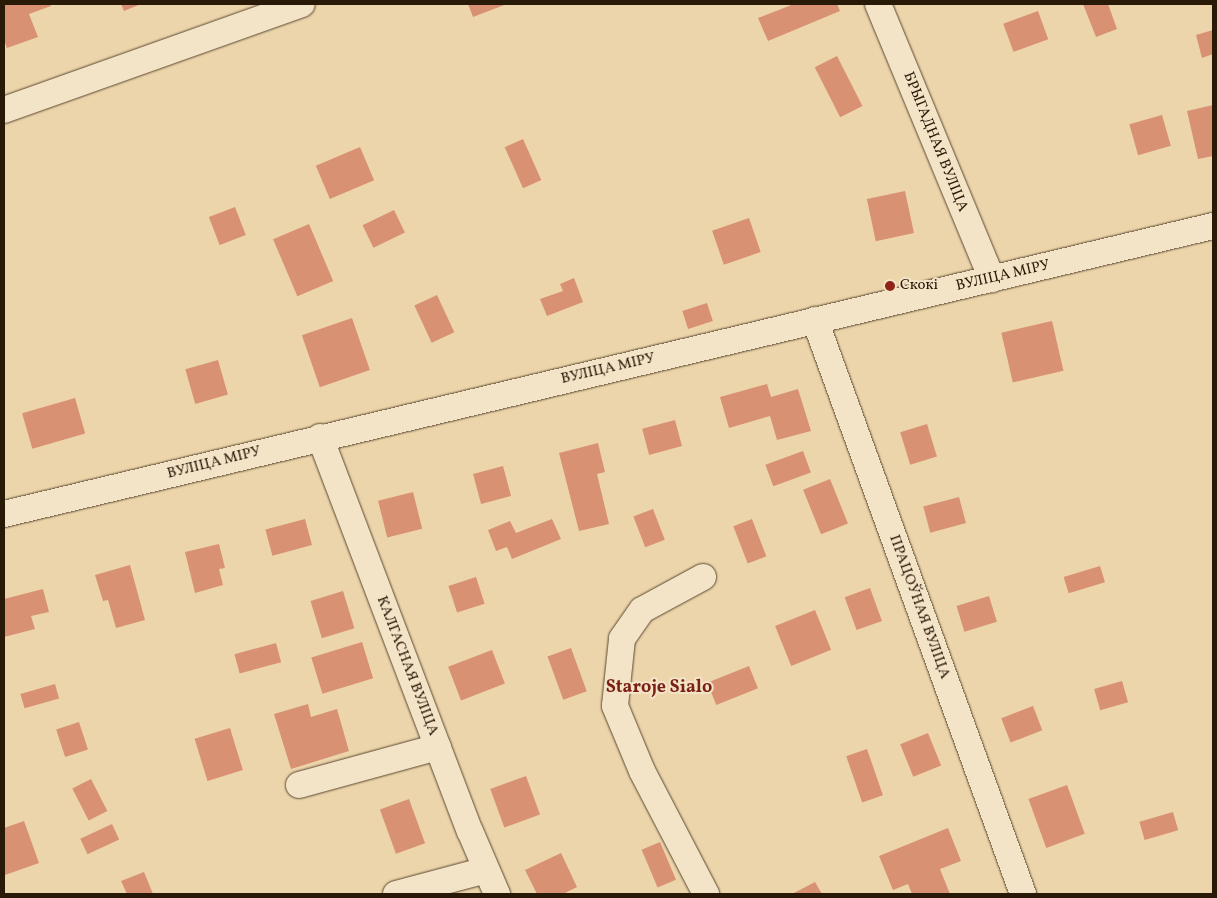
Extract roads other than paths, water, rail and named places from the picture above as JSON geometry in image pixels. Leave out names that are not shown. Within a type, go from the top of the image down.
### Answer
[{"type":"street","points":[[4,110],[302,4]]},
{"type":"street","name":"БРЫГАДНАЯ ВУЛІЦА","points":[[878,4],[992,279]]},
{"type":"street","name":"ВУЛІЦА МІРУ","points":[[4,514],[320,437],[1213,226]]},
{"type":"street","name":"ПРАЦОЎНАЯ ВУЛІЦА","points":[[815,320],[1023,894]]},
{"type":"street","name":"КАЛГАСНАЯ ВУЛІЦА","points":[[320,437],[486,870],[497,894]]},
{"type":"street","points":[[703,577],[642,610],[622,639],[615,706],[642,771],[706,894]]},
{"type":"street","points":[[299,785],[438,746]]},
{"type":"street","points":[[396,894],[486,870]]},
{"type":"place","name":"Скокі","points":[[890,286]]},
{"type":"district","name":"Staroje Sialo","points":[[659,688]]}]
